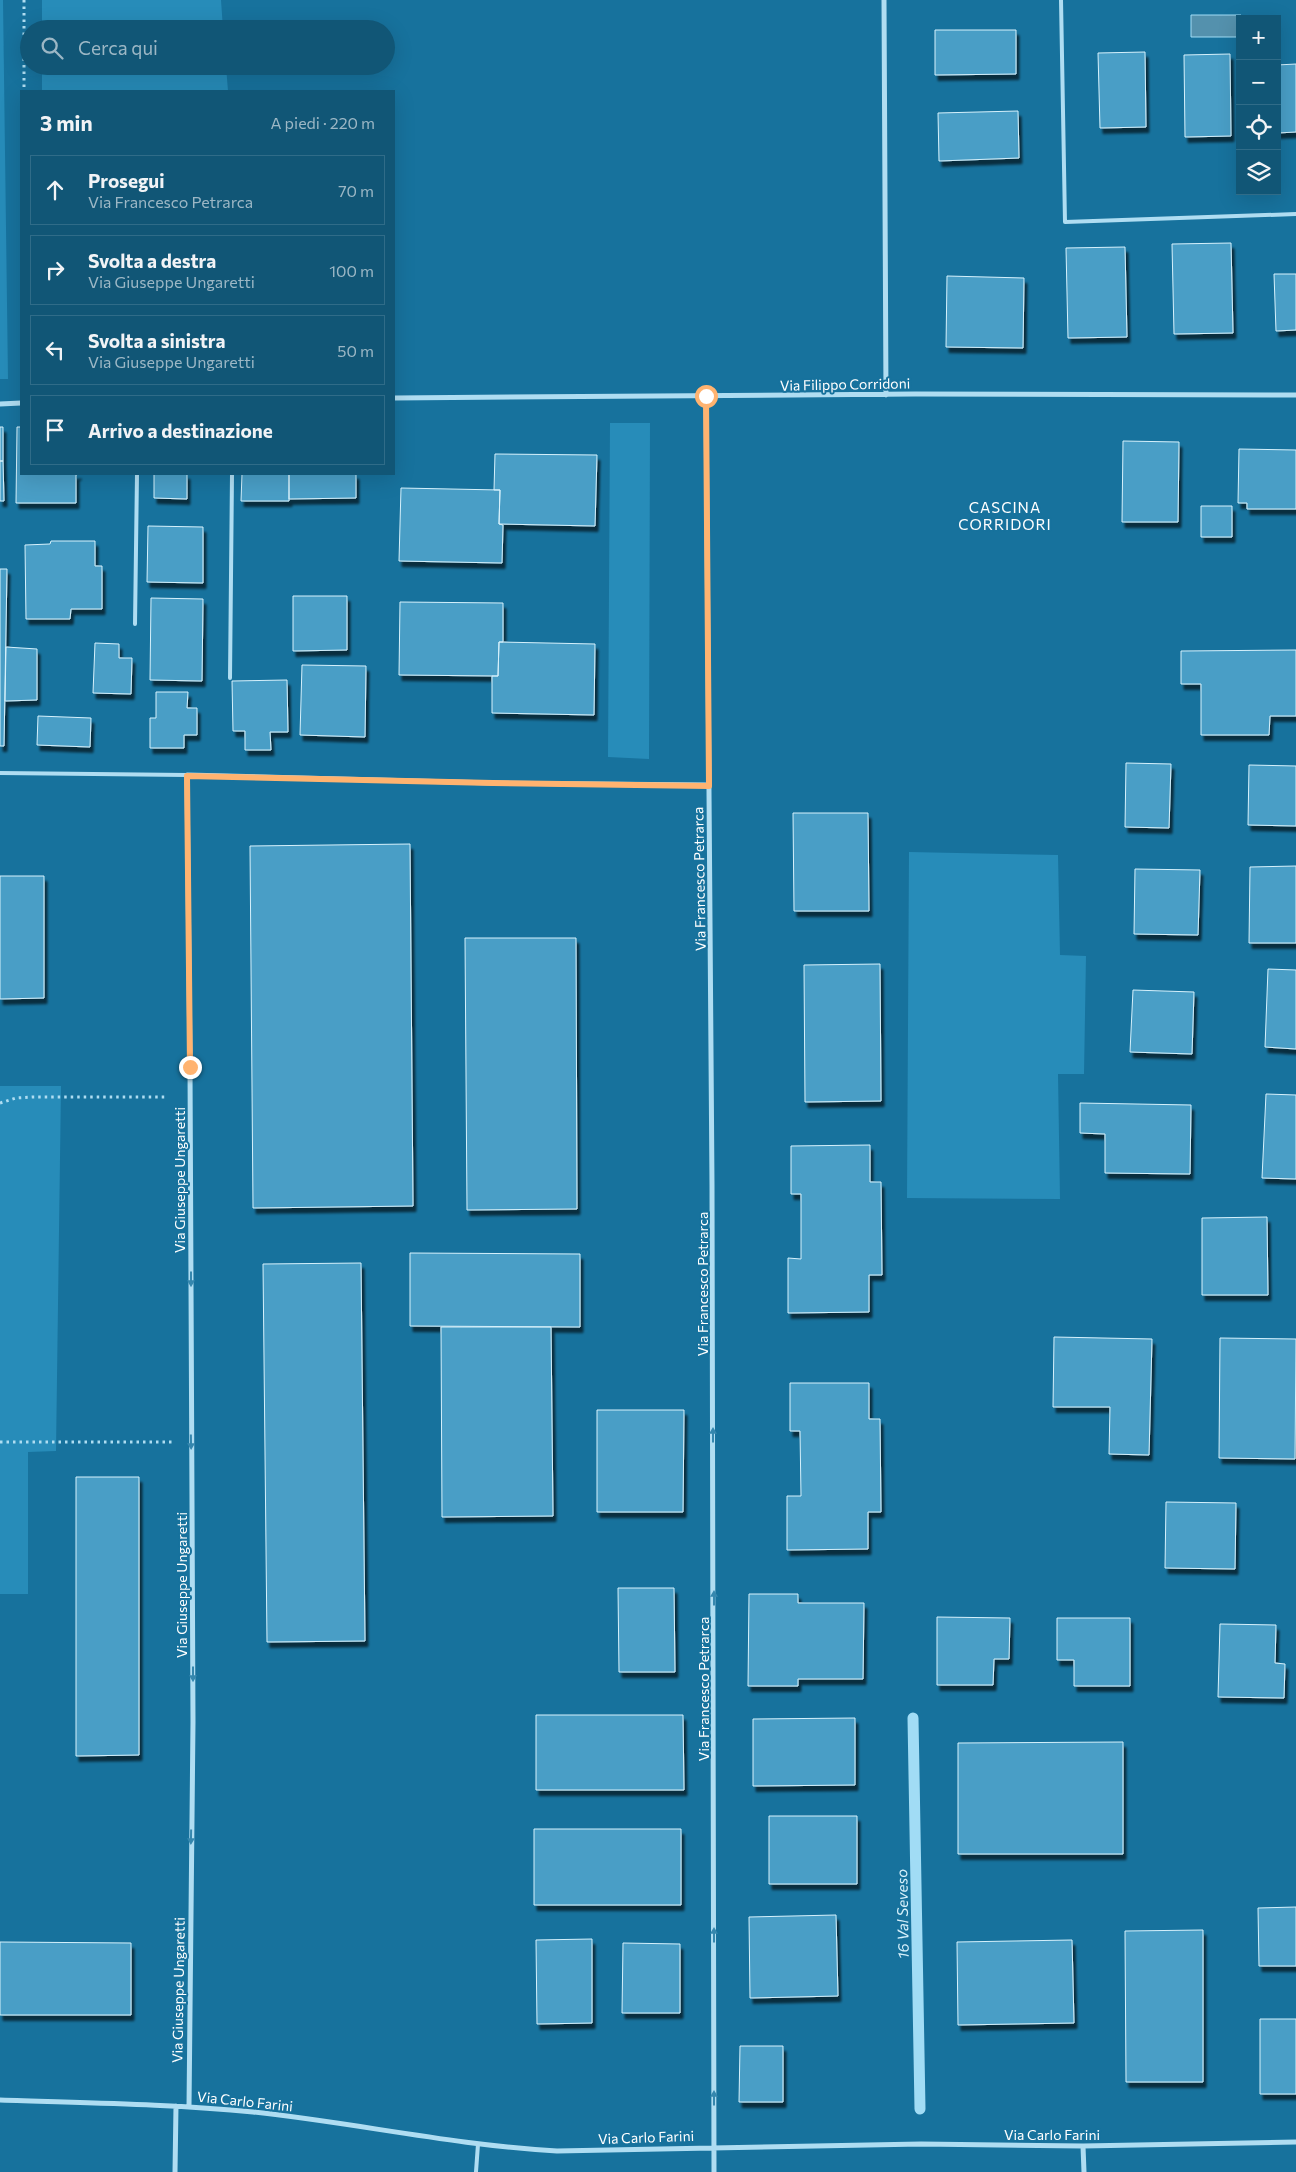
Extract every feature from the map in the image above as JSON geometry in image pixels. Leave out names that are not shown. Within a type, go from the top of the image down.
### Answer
[{"type":"street","points":[[884,0],[886,395]]},
{"type":"street","name":"Via Filippo Corridoni","points":[[395,398],[886,395],[1296,396]]},
{"type":"street","name":"Via Francesco Petrarca","points":[[706,396],[714,1487],[714,2172]]},
{"type":"street","points":[[0,404],[20,403]]},
{"type":"street","points":[[187,776],[709,786]]},
{"type":"street","name":"Via Giuseppe Ungaretti","points":[[187,776],[193,1722],[189,2107]]},
{"type":"street","name":"Via Carlo Farini","points":[[0,2100],[189,2107],[298,2118],[478,2144],[556,2151],[921,2144],[1083,2146],[1296,2142]]},
{"type":"street","points":[[174,2172],[176,2106]]},
{"type":"street","points":[[1083,2146],[1084,2172]]},
{"type":"lane","points":[[1061,0],[1065,222],[1296,214]]},
{"type":"lane","points":[[135,624],[137,475]]},
{"type":"lane","points":[[230,678],[232,475]]},
{"type":"lane","points":[[0,773],[187,776]]},
{"type":"lane","points":[[476,2172],[478,2144]]},
{"type":"path","points":[[24,0],[24,20]]},
{"type":"path","points":[[24,75],[24,90]]},
{"type":"path","points":[[0,1104],[16,1098],[32,1097],[190,1097]]},
{"type":"path","points":[[0,1442],[192,1442]]},
{"type":"shaded area","points":[[0,0],[3,0],[8,379],[0,379]]},
{"type":"shaded area","points":[[42,0],[221,0],[222,20],[42,20]]},
{"type":"shaded area","points":[[1191,15],[1236,15],[1236,37],[1191,37]]},
{"type":"shaded area","points":[[42,75],[227,75],[228,90],[42,90]]},
{"type":"shaded area","points":[[610,423],[650,423],[649,759],[608,757]]},
{"type":"shaded area","points":[[909,852],[1058,855],[1060,955],[1086,956],[1084,1074],[1058,1074],[1060,1199],[907,1198]]},
{"type":"shaded area","points":[[0,1086],[61,1086],[56,1451],[28,1452],[28,1594],[0,1594]]},
{"type":"building","points":[[935,30],[1016,30],[1016,74],[935,75]]},
{"type":"building","points":[[1145,52],[1146,127],[1100,128],[1098,53]]},
{"type":"building","points":[[1230,54],[1231,136],[1185,137],[1184,55]]},
{"type":"building","points":[[1296,64],[1296,132],[1281,133],[1281,65]]},
{"type":"building","points":[[1018,111],[1019,158],[939,161],[938,113]]},
{"type":"building","points":[[1231,243],[1233,333],[1174,334],[1172,244]]},
{"type":"building","points":[[1125,247],[1127,337],[1068,338],[1066,248]]},
{"type":"building","points":[[1274,274],[1296,274],[1296,330],[1276,331]]},
{"type":"building","points":[[947,276],[1024,278],[1023,348],[946,347]]},
{"type":"building","points":[[0,427],[3,427],[3,461],[0,461]]},
{"type":"building","points":[[17,427],[20,427],[20,475],[76,475],[76,503],[16,503]]},
{"type":"building","points":[[1123,441],[1179,442],[1178,522],[1122,522]]},
{"type":"building","points":[[1239,449],[1296,450],[1296,509],[1247,509],[1247,503],[1238,503]]},
{"type":"building","points":[[495,454],[597,455],[595,526],[499,524],[500,490],[494,490]]},
{"type":"building","points":[[0,461],[3,461],[4,501],[0,501]]},
{"type":"building","points":[[154,475],[187,475],[187,499],[154,498]]},
{"type":"building","points":[[242,475],[289,475],[289,501],[241,501]]},
{"type":"building","points":[[289,475],[356,475],[356,498],[289,499]]},
{"type":"building","points":[[401,488],[500,490],[499,524],[503,525],[502,563],[399,561]]},
{"type":"building","points":[[1201,506],[1232,506],[1232,537],[1201,537]]},
{"type":"building","points":[[148,526],[203,527],[203,583],[147,582]]},
{"type":"building","points":[[51,541],[95,541],[95,566],[102,566],[102,609],[71,609],[70,619],[26,619],[25,545],[50,544]]},
{"type":"building","points":[[0,569],[7,569],[4,746],[0,746]]},
{"type":"building","points":[[293,596],[347,596],[347,650],[293,651]]},
{"type":"building","points":[[151,598],[203,599],[202,681],[150,680]]},
{"type":"building","points":[[400,602],[503,603],[503,642],[499,642],[498,676],[399,675]]},
{"type":"building","points":[[499,642],[595,644],[594,715],[492,713],[492,676],[498,676]]},
{"type":"building","points":[[95,643],[119,644],[119,658],[132,658],[131,694],[93,693]]},
{"type":"building","points":[[6,647],[37,649],[37,700],[5,701]]},
{"type":"building","points":[[1296,650],[1296,716],[1270,716],[1269,735],[1201,735],[1201,684],[1181,684],[1181,651]]},
{"type":"building","points":[[302,665],[366,666],[365,737],[300,735]]},
{"type":"building","points":[[287,680],[288,732],[270,732],[271,750],[245,750],[245,731],[233,731],[232,681]]},
{"type":"building","points":[[156,692],[188,692],[187,708],[197,708],[197,735],[184,735],[184,748],[150,748],[150,718],[156,718]]},
{"type":"building","points":[[38,716],[91,718],[90,747],[37,745]]},
{"type":"building","points":[[1126,763],[1171,764],[1169,828],[1125,827]]},
{"type":"building","points":[[1249,765],[1296,766],[1296,826],[1248,825]]},
{"type":"building","points":[[793,813],[868,813],[869,911],[794,911]]},
{"type":"building","points":[[410,844],[413,1206],[253,1208],[250,846]]},
{"type":"building","points":[[1296,866],[1296,943],[1249,943],[1250,867]]},
{"type":"building","points":[[1135,869],[1200,870],[1198,935],[1134,934]]},
{"type":"building","points":[[0,876],[44,876],[44,998],[0,999]]},
{"type":"building","points":[[465,938],[576,938],[577,1209],[467,1210]]},
{"type":"building","points":[[880,964],[881,1101],[805,1102],[804,965]]},
{"type":"building","points":[[1268,969],[1296,970],[1296,1049],[1265,1047]]},
{"type":"building","points":[[1133,990],[1194,992],[1192,1054],[1130,1052]]},
{"type":"building","points":[[1266,1094],[1296,1095],[1296,1179],[1262,1178]]},
{"type":"building","points":[[1080,1103],[1191,1105],[1190,1174],[1105,1173],[1105,1134],[1080,1133]]},
{"type":"building","points":[[870,1145],[870,1182],[881,1182],[882,1275],[869,1275],[869,1312],[788,1313],[788,1258],[801,1259],[801,1194],[791,1194],[791,1146]]},
{"type":"building","points":[[1267,1217],[1268,1295],[1202,1295],[1202,1218]]},
{"type":"building","points":[[410,1253],[580,1254],[580,1327],[410,1326]]},
{"type":"building","points":[[361,1263],[365,1641],[267,1642],[263,1264]]},
{"type":"building","points":[[441,1327],[551,1327],[553,1516],[442,1517]]},
{"type":"building","points":[[1054,1337],[1152,1339],[1149,1455],[1109,1454],[1110,1407],[1053,1407]]},
{"type":"building","points":[[1220,1338],[1296,1339],[1295,1459],[1219,1458]]},
{"type":"building","points":[[790,1383],[869,1383],[869,1419],[880,1419],[881,1512],[868,1512],[868,1549],[787,1550],[787,1496],[801,1496],[800,1431],[790,1431]]},
{"type":"building","points":[[597,1410],[684,1410],[683,1512],[597,1512]]},
{"type":"building","points":[[76,1477],[139,1477],[139,1755],[76,1756]]},
{"type":"building","points":[[1166,1502],[1236,1503],[1235,1569],[1165,1568]]},
{"type":"building","points":[[618,1588],[674,1588],[675,1672],[619,1672]]},
{"type":"building","points":[[749,1594],[798,1594],[798,1603],[864,1603],[863,1679],[798,1679],[798,1686],[748,1686]]},
{"type":"building","points":[[937,1617],[1010,1618],[1009,1659],[994,1659],[993,1685],[937,1685]]},
{"type":"building","points":[[1057,1618],[1130,1618],[1130,1686],[1074,1686],[1074,1660],[1057,1660]]},
{"type":"building","points":[[1220,1624],[1276,1625],[1275,1663],[1285,1664],[1284,1698],[1218,1697]]},
{"type":"building","points":[[536,1715],[683,1715],[684,1790],[536,1790]]},
{"type":"building","points":[[855,1718],[855,1785],[753,1786],[753,1719]]},
{"type":"building","points":[[1123,1742],[1123,1854],[958,1854],[958,1743]]},
{"type":"building","points":[[769,1816],[857,1816],[857,1884],[769,1884]]},
{"type":"building","points":[[534,1829],[681,1829],[681,1905],[534,1905]]},
{"type":"building","points":[[1296,1907],[1296,1966],[1259,1966],[1258,1908]]},
{"type":"building","points":[[836,1915],[838,1996],[750,1998],[749,1917]]},
{"type":"building","points":[[1203,1930],[1203,2082],[1126,2082],[1125,1931]]},
{"type":"building","points":[[592,1939],[592,2023],[537,2024],[536,1940]]},
{"type":"building","points":[[1072,1940],[1074,2023],[958,2025],[957,1942]]},
{"type":"building","points":[[0,1942],[131,1943],[131,2015],[0,2015]]},
{"type":"building","points":[[623,1943],[680,1944],[680,2013],[622,2013]]},
{"type":"building","points":[[1260,2019],[1296,2019],[1296,2094],[1260,2094]]},
{"type":"building","points":[[740,2046],[783,2046],[783,2102],[739,2102]]},
{"type":"waterway","name":"16 Val Seveso","points":[[913,1718],[920,2109]]},
{"type":"district","name":"CASCINA CORRIDORI","points":[[1005,516]]},
{"type":"route","points":[[190,1067],[187,776],[709,786],[706,396]]}]
